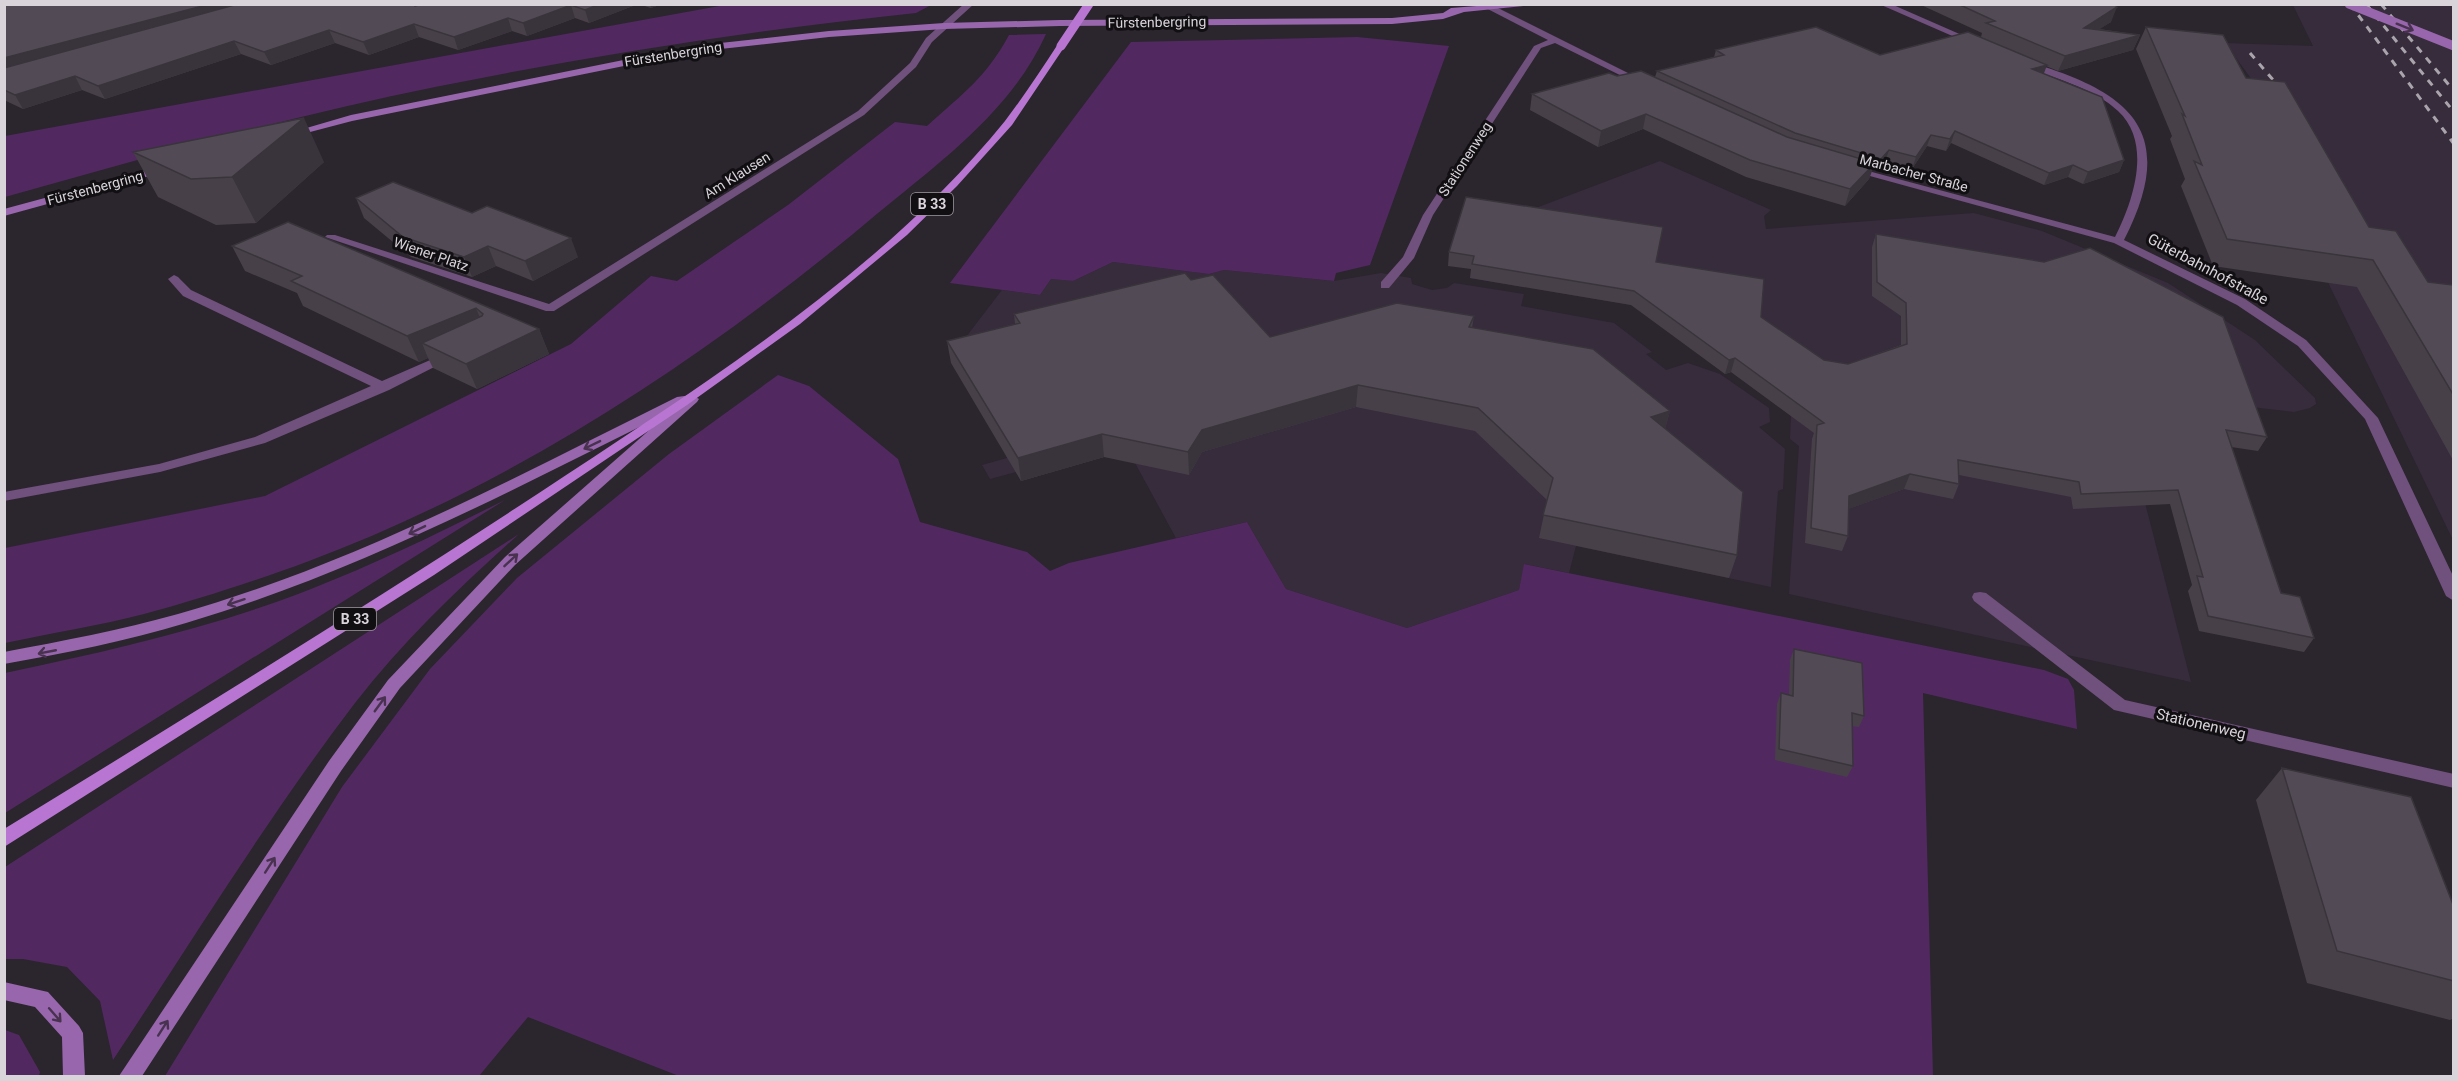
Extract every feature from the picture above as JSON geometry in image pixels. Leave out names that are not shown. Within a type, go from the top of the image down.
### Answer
[{"type":"main road","name":"B 33","points":[[4,839],[463,550],[706,386],[775,335],[862,266],[939,198],[1001,132],[1089,4]]},
{"type":"street","name":"Am Klausen","points":[[522,300],[550,308],[861,113],[913,65],[929,40],[970,4]]},
{"type":"street","points":[[1482,4],[1553,41],[1652,87]]},
{"type":"street","name":"Fürstenbergring","points":[[279,137],[363,116],[693,49],[829,34],[944,26],[1392,21],[1540,4]]},
{"type":"street","points":[[1883,4],[1984,46]]},
{"type":"street","points":[[2377,4],[2454,36]]},
{"type":"street","points":[[2352,5],[2454,46]]},
{"type":"street","name":"Stationenweg","points":[[1385,285],[1408,258],[1428,215],[1538,46],[1553,41]]},
{"type":"street","points":[[2018,60],[2106,97],[2133,121],[2142,154],[2136,204],[2118,241]]},
{"type":"street","name":"Fürstenbergring","points":[[4,213],[170,167]]},
{"type":"street","name":"Marbacher Straße","points":[[1842,167],[2118,241]]},
{"type":"street","name":"Wiener Platz","points":[[332,237],[522,300]]},
{"type":"street","name":"Güterbahnhofstraße","points":[[2118,241],[2241,302],[2302,343],[2371,418],[2454,596]]},
{"type":"street","points":[[174,279],[187,293],[384,387]]},
{"type":"street","points":[[4,497],[160,468],[260,440],[384,387],[465,349]]},
{"type":"street","points":[[4,658],[47,652],[171,623],[278,589],[399,538],[706,386]]},
{"type":"street","points":[[130,1077],[335,766],[394,684],[510,561],[706,386]]},
{"type":"street","name":"Stationenweg","points":[[1980,597],[2120,705],[2454,781]]},
{"type":"street","points":[[4,991],[42,999],[72,1034],[74,1077]]},
{"type":"shaded area","points":[[725,5],[931,5],[916,13],[674,44],[554,64],[381,98],[165,152],[5,197],[5,136]]},
{"type":"shaded area","points":[[2293,5],[2453,5],[2453,540],[2307,239],[2305,152],[2225,43],[2313,46]]},
{"type":"shaded area","points":[[1046,34],[1032,61],[994,111],[926,174],[814,266],[747,317],[679,365],[536,454],[462,494],[386,530],[309,561],[206,596],[144,614],[5,643],[5,548],[265,496],[571,344],[651,276],[677,281],[788,205],[895,122],[927,126],[982,74],[1009,35]]},
{"type":"shaded area","points":[[1357,37],[1449,46],[1370,265],[1336,273],[1334,281],[1224,270],[1209,274],[1113,262],[1073,281],[1051,279],[1040,295],[950,283],[1131,42]]},
{"type":"shaded area","points":[[1660,161],[1771,210],[1764,216],[1766,229],[1974,213],[2042,231],[2168,283],[2255,340],[2315,398],[2316,404],[2310,408],[2294,412],[2243,406],[2114,382],[2191,682],[1789,594],[1799,446],[1790,439],[1791,416],[1731,372],[1725,374],[1637,306],[1470,278],[1483,228]]},
{"type":"shaded area","points":[[1113,262],[1209,274],[1224,270],[1334,281],[1381,273],[1411,278],[1412,284],[1432,290],[1447,288],[1454,283],[1524,294],[1521,306],[1614,323],[1652,352],[1646,354],[1666,370],[1688,363],[1720,374],[1769,408],[1770,422],[1759,427],[1785,449],[1783,489],[1778,491],[1771,587],[1576,546],[1569,573],[1525,564],[1519,590],[1407,628],[1286,589],[1247,522],[1176,538],[1128,450],[1021,481],[1016,472],[990,479],[982,465],[1007,458],[966,337],[1002,290],[1040,295],[1051,279],[1073,281]]},
{"type":"shaded area","points":[[778,375],[809,386],[898,459],[920,522],[1027,552],[1050,571],[1069,563],[1247,522],[1286,589],[1407,628],[1519,590],[1524,564],[2044,670],[2068,679],[2074,690],[2077,729],[1923,693],[1933,1076],[679,1076],[528,1017],[479,1076],[165,1076],[342,787],[430,669],[517,578],[669,454]]},
{"type":"shaded area","points":[[505,500],[5,813],[5,673],[160,637],[274,603],[385,558]]},
{"type":"shaded area","points":[[519,534],[433,615],[355,703],[261,835],[113,1060],[100,1001],[67,967],[23,959],[5,959],[5,867]]},
{"type":"shaded area","points":[[5,1030],[19,1035],[40,1072],[39,1076],[5,1076]]},
{"type":"building","points":[[4,4],[210,4],[4,58]]},
{"type":"building","points":[[238,4],[412,4],[415,6],[423,4],[600,4],[585,10],[571,5],[523,23],[508,18],[454,37],[414,24],[363,42],[329,30],[264,52],[234,41],[98,86],[75,76],[15,95],[4,90],[4,68]]},
{"type":"building","points":[[1958,4],[2114,4],[2117,7],[2084,28],[2140,35],[2065,56],[1986,23],[1995,21]]},
{"type":"building","points":[[1816,27],[1880,55],[1968,32],[2047,65],[2032,69],[2102,97],[2124,160],[2088,172],[2073,165],[2049,173],[1955,131],[1950,139],[1931,135],[1916,157],[1889,150],[1881,159],[1795,133],[1657,71],[1724,55],[1716,50]]},
{"type":"building","points":[[2146,27],[2223,35],[2246,78],[2285,82],[2369,227],[2396,231],[2428,282],[2453,285],[2454,396],[2373,260],[2227,239],[2194,161],[2202,165],[2182,114],[2185,116]]},
{"type":"building","points":[[1641,71],[1787,137],[1875,163],[1850,189],[1750,160],[1646,114],[1601,131],[1532,94],[1609,73],[1617,76]]},
{"type":"building","points":[[304,118],[232,177],[191,179],[133,152]]},
{"type":"building","points":[[393,182],[472,213],[487,206],[571,238],[525,261],[488,246],[464,257],[403,237],[356,198]]},
{"type":"building","points":[[1466,197],[1663,227],[1656,262],[1764,279],[1761,317],[1824,360],[1848,364],[1907,344],[1906,303],[1877,282],[1876,234],[2044,262],[2090,248],[2223,317],[2267,437],[2226,430],[2281,593],[2300,597],[2314,638],[2208,616],[2197,576],[2203,577],[2178,490],[2081,494],[2079,482],[1958,460],[1959,484],[1910,474],[1849,496],[1848,536],[1811,528],[1817,425],[1824,423],[1735,358],[1729,360],[1634,291],[1472,264],[1474,256],[1449,252]]},
{"type":"building","points":[[288,222],[539,329],[466,364],[422,343],[482,316],[483,314],[476,308],[407,336],[291,281],[302,276],[232,246]]},
{"type":"building","points":[[1185,273],[1191,280],[1213,275],[1270,337],[1397,303],[1474,316],[1469,327],[1593,349],[1670,411],[1651,417],[1743,492],[1737,555],[1543,515],[1553,478],[1478,408],[1358,385],[1202,430],[1188,452],[1102,434],[1018,458],[947,341],[1020,323],[1014,314]]},
{"type":"building","points":[[1794,649],[1862,663],[1864,716],[1852,713],[1853,766],[1779,749],[1781,693],[1793,696]]},
{"type":"building","points":[[2282,768],[2411,797],[2454,907],[2454,981],[2337,951]]},
{"type":"railway","points":[[2350,4],[2454,144]]},
{"type":"railway","points":[[2366,4],[2454,112]]},
{"type":"railway","points":[[2381,4],[2454,91]]},
{"type":"railway","points":[[2250,53],[2286,95]]}]
